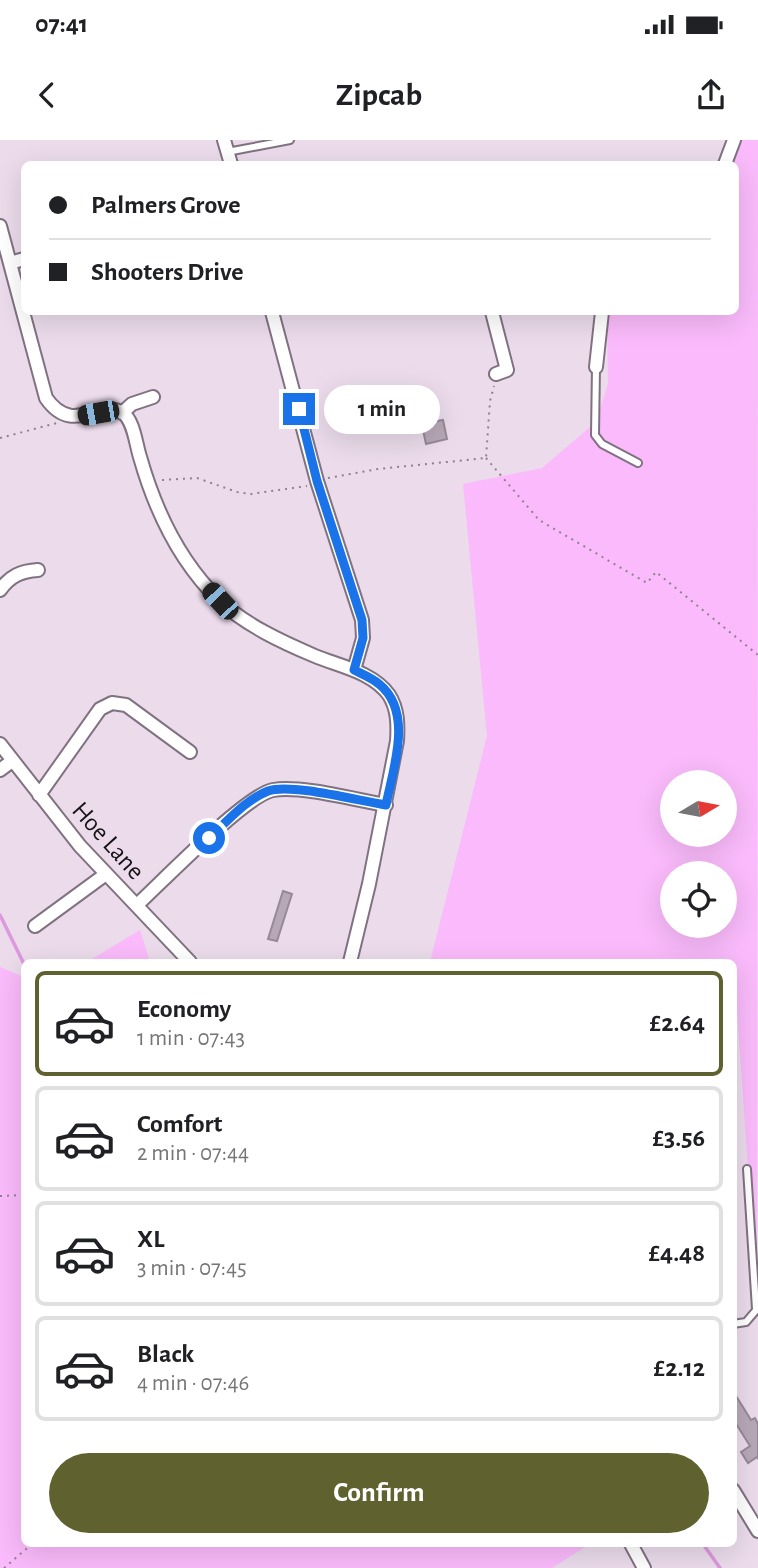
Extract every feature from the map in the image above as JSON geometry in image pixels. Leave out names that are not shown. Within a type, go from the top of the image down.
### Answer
[{"type":"street","points":[[726,161],[734,140]]},
{"type":"street","points":[[0,226],[21,304]]},
{"type":"street","points":[[10,263],[21,261]]},
{"type":"street","points":[[24,315],[46,398],[54,410],[66,416],[112,411],[122,413],[130,422],[147,481],[166,527],[199,578],[220,601],[246,621],[274,636],[378,683],[394,705],[398,721],[397,741],[386,805],[350,959]]},
{"type":"street","points":[[273,315],[318,483],[362,620],[363,638],[354,670]]},
{"type":"street","points":[[493,315],[508,370]]},
{"type":"street","points":[[596,368],[602,315]]},
{"type":"street","points":[[122,413],[132,404],[153,397]]},
{"type":"street","points":[[0,590],[7,581],[23,571],[38,570]]},
{"type":"street","points":[[39,795],[100,709],[112,703],[126,705],[190,752]]},
{"type":"street","name":"Hoe Lane","points":[[0,744],[106,874],[187,959]]},
{"type":"street","points":[[0,770],[12,761]]},
{"type":"street","points":[[137,905],[245,805],[270,790],[296,790],[386,805]]},
{"type":"street","points":[[35,926],[106,874]]},
{"type":"street","points":[[737,1496],[758,1530]]},
{"type":"street","points":[[633,1547],[644,1568]]},
{"type":"lane","points":[[228,152],[290,140]]},
{"type":"lane","points":[[596,368],[594,435],[602,444],[638,463]]},
{"type":"lane","points":[[737,1323],[746,1322],[757,1309],[747,1169]]},
{"type":"path","points":[[508,370],[490,401],[486,458],[539,520],[647,583],[656,572],[758,655]]},
{"type":"path","points":[[0,438],[58,423],[60,412]]},
{"type":"path","points":[[147,481],[197,478],[251,494],[318,483],[378,469],[486,458]]},
{"type":"path","points":[[0,1196],[21,1195]]},
{"type":"path","points":[[4,1568],[28,1547]]},
{"type":"shaded area","points":[[734,140],[758,140],[757,1300],[737,1010],[737,959],[431,959],[487,736],[463,484],[542,468],[596,422],[608,384],[607,315],[739,315],[739,161],[726,161]]},
{"type":"shaded area","points":[[140,930],[149,959],[92,959]]},
{"type":"shaded area","points":[[0,967],[21,976],[21,1547],[585,1547],[552,1568],[0,1568]]},
{"type":"building","points":[[435,413],[437,421],[443,420],[447,439],[426,444],[420,416]]},
{"type":"building","points":[[283,891],[292,894],[277,941],[268,939]]},
{"type":"building","points":[[737,1397],[751,1420],[755,1418],[758,1424],[758,1459],[757,1457],[748,1463],[741,1452],[750,1446],[737,1425]]},
{"type":"waterway","points":[[0,915],[22,959]]},
{"type":"waterway","points":[[705,1547],[720,1568]]},
{"type":"route","points":[[209,838],[245,805],[270,790],[296,790],[386,805],[398,721],[388,694],[378,683],[354,670],[363,638],[362,620],[317,481],[299,409]]}]
